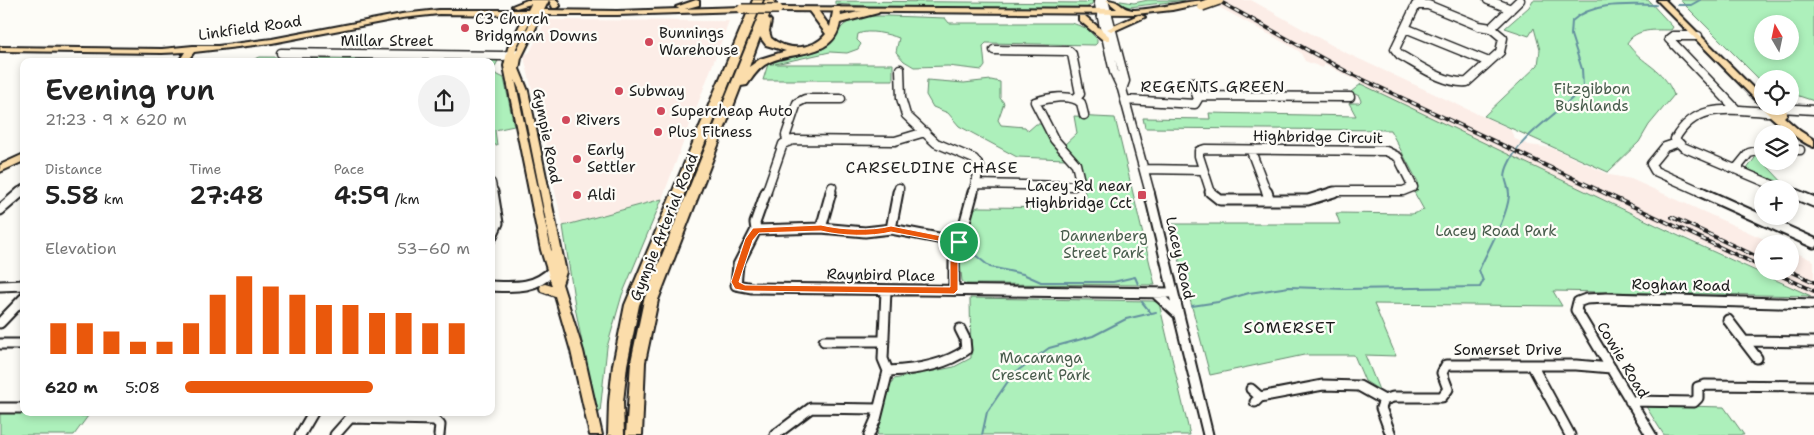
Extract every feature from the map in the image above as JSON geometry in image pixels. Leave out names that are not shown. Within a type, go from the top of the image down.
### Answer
[{"type":"highway","name":"Gympie Arterial Road","points":[[616,435],[616,402],[620,366],[635,296],[758,0]]},
{"type":"highway","name":"Gympie Arterial Road","points":[[634,435],[634,400],[638,362],[651,300],[770,0]]},
{"type":"highway","points":[[681,7],[698,5]]},
{"type":"highway","points":[[814,11],[828,32]]},
{"type":"highway","points":[[834,12],[875,11]]},
{"type":"highway","points":[[764,15],[767,22],[764,31],[766,38],[782,48],[807,47],[820,40],[828,32],[834,12]]},
{"type":"highway","points":[[728,104],[736,97],[747,75],[754,66],[774,56],[806,50],[819,45],[832,34],[834,12]]},
{"type":"main road","points":[[1110,0],[1125,12]]},
{"type":"main road","name":"Linkfield Road","points":[[875,11],[964,16],[1082,18],[1125,12],[1164,10],[1219,0]]},
{"type":"main road","points":[[1662,0],[1754,91]]},
{"type":"main road","points":[[1667,0],[1754,86]]},
{"type":"main road","name":"Linkfield Road","points":[[778,9],[834,12],[1104,15],[1141,18],[1170,14],[1202,3]]},
{"type":"main road","name":"Linkfield Road","points":[[0,48],[195,51],[231,47],[416,14],[556,6],[698,5],[742,9],[834,12]]},
{"type":"main road","name":"Linkfield Road","points":[[0,48],[195,51],[417,9],[453,6],[518,9]]},
{"type":"main road","name":"Linkfield Road","points":[[556,6],[681,7]]},
{"type":"main road","points":[[518,9],[556,6]]},
{"type":"main road","name":"Gympie Road","points":[[538,7],[526,20],[514,52],[516,69],[524,91],[562,272],[559,288]]},
{"type":"main road","name":"Gympie Road","points":[[538,7],[508,64],[510,82],[546,250],[577,351],[596,435]]},
{"type":"main road","points":[[518,9],[526,20]]},
{"type":"main road","points":[[1082,18],[1106,38]]},
{"type":"main road","points":[[1111,29],[1141,18]]},
{"type":"main road","points":[[177,50],[181,58]]},
{"type":"main road","points":[[1780,115],[1814,144]]},
{"type":"main road","points":[[1781,115],[1814,139]]},
{"type":"main road","points":[[0,163],[20,154]]},
{"type":"main road","points":[[0,169],[20,159]]},
{"type":"main road","points":[[545,288],[559,288]]},
{"type":"street","name":"Lacey Road","points":[[1098,0],[1111,29],[1125,81],[1122,89]]},
{"type":"street","name":"Lacey Road","points":[[1104,0],[1106,38],[1117,82],[1126,100],[1144,169],[1208,435]]},
{"type":"street","points":[[1488,0],[1510,9]]},
{"type":"street","points":[[1491,28],[1520,0]]},
{"type":"street","points":[[1426,2],[1479,26],[1491,28],[1504,40],[1500,52],[1466,83],[1454,82],[1396,53],[1395,49],[1414,6],[1426,2]]},
{"type":"street","points":[[1405,28],[1489,62]]},
{"type":"street","points":[[1698,36],[1673,36],[1669,39],[1737,110]]},
{"type":"street","points":[[994,50],[1069,51],[1072,54],[1080,94],[1076,98]]},
{"type":"street","name":"Millar Street","points":[[281,54],[492,55],[514,52]]},
{"type":"street","points":[[900,69],[902,107],[906,115],[942,146],[974,159],[978,163],[979,173],[954,262],[954,290]]},
{"type":"street","points":[[1126,100],[1193,104],[1198,102],[1192,82]]},
{"type":"street","points":[[1197,96],[1350,97]]},
{"type":"street","points":[[976,184],[1074,186],[1078,184],[1080,181],[1076,164],[1054,140],[1035,105],[1036,101],[1042,98],[1076,98],[1081,102],[1084,115]]},
{"type":"street","points":[[787,141],[786,135],[797,103],[806,99],[841,100]]},
{"type":"street","points":[[1677,143],[1676,136],[1696,114],[1710,110],[1754,110]]},
{"type":"street","points":[[1799,110],[1814,110]]},
{"type":"street","points":[[924,132],[895,141],[787,141],[783,144],[768,185],[755,225],[756,230],[821,228],[848,231],[882,231],[891,229],[959,242]]},
{"type":"street","points":[[1754,213],[1653,169],[1651,164],[1667,144],[1677,143],[1761,180]]},
{"type":"street","name":"Highbridge Circuit","points":[[1203,149],[1251,151],[1390,151],[1398,157],[1413,187],[1406,191],[1333,192],[1312,200],[1269,198],[1260,200],[1217,199],[1211,194],[1199,153],[1203,149]]},
{"type":"street","points":[[1251,151],[1269,198]]},
{"type":"street","points":[[1736,169],[1748,154],[1754,152]]},
{"type":"street","points":[[1144,169],[1203,170]]},
{"type":"street","points":[[821,228],[832,187]]},
{"type":"street","points":[[891,229],[899,188]]},
{"type":"street","points":[[0,210],[20,192]]},
{"type":"street","points":[[1799,196],[1814,202]]},
{"type":"street","points":[[495,205],[498,223],[495,229]]},
{"type":"street","points":[[1779,225],[1814,243]]},
{"type":"street","name":"Raynbird Place","points":[[756,230],[749,239],[736,276],[735,282],[738,286],[886,290],[1173,293]]},
{"type":"street","points":[[525,286],[542,282],[553,270]]},
{"type":"street","points":[[0,286],[20,285]]},
{"type":"street","points":[[495,286],[545,288]]},
{"type":"street","points":[[886,290],[883,359],[888,371]]},
{"type":"street","points":[[1155,292],[1178,314]]},
{"type":"street","name":"Roghan Road","points":[[1580,301],[1598,298],[1813,304]]},
{"type":"street","name":"Cowie Road","points":[[1580,301],[1575,306],[1576,310],[1651,435]]},
{"type":"street","points":[[0,323],[20,302]]},
{"type":"street","points":[[1728,320],[1757,358]]},
{"type":"street","points":[[888,371],[950,361],[960,356],[966,350],[965,339],[960,330]]},
{"type":"street","points":[[824,341],[884,341]]},
{"type":"street","points":[[1745,341],[1814,342]]},
{"type":"street","points":[[0,344],[20,344]]},
{"type":"street","name":"Somerset Drive","points":[[1384,400],[1394,397],[1442,397],[1448,389],[1442,373],[1446,365],[1532,365],[1611,368]]},
{"type":"street","points":[[1532,365],[1570,435]]},
{"type":"street","points":[[870,435],[878,409],[884,378],[888,371]]},
{"type":"street","points":[[1251,388],[1257,400],[1317,386],[1350,385],[1365,387],[1384,400],[1381,408],[1390,435]]},
{"type":"street","points":[[1630,401],[1694,402],[1698,398],[1698,387],[1705,385],[1814,386]]},
{"type":"street","points":[[0,408],[20,408]]},
{"type":"street","points":[[775,435],[810,408],[878,409]]},
{"type":"street","points":[[300,435],[311,416]]},
{"type":"street","points":[[336,435],[350,416]]},
{"type":"street","points":[[380,416],[435,420],[440,425],[439,435]]},
{"type":"shaded area","points":[[1206,0],[1251,0],[1344,52],[1510,129],[1515,139],[1529,145],[1552,148],[1610,175],[1631,179],[1755,235],[1754,269],[1461,133],[1325,64],[1323,68],[1305,61],[1300,52]]},
{"type":"shaded area","points":[[546,20],[729,21],[662,199],[563,226],[553,174],[524,55],[530,52]]},
{"type":"shaded area","points":[[1799,254],[1814,261],[1814,297],[1777,280],[1799,280]]},
{"type":"green space","points":[[1089,0],[1093,0],[1092,4],[1086,8],[891,8],[835,4],[835,1],[1086,3]]},
{"type":"green space","points":[[1114,0],[1134,3],[1148,0],[1185,0],[1130,7]]},
{"type":"green space","name":"Fitzgibbon Bushlands","points":[[1533,0],[1648,0],[1673,27],[1671,30],[1641,32],[1627,43],[1664,78],[1674,95],[1649,125],[1639,142],[1608,172],[1484,116],[1538,65],[1540,50],[1534,28],[1529,36],[1505,28],[1529,7]]},
{"type":"green space","points":[[1680,0],[1814,0],[1814,101],[1799,96],[1799,70],[1754,70],[1754,74]]},
{"type":"green space","points":[[889,16],[945,18],[949,23],[1072,23],[1086,28],[1097,39],[1097,43],[1095,45],[986,43],[983,46],[985,66],[982,70],[948,66],[914,67],[904,61],[896,52],[899,38],[868,32],[858,34],[857,40],[861,44],[858,49],[847,53],[830,52],[775,64],[893,64],[893,80],[763,80],[768,64],[774,64],[771,61],[809,54],[825,48],[832,42],[844,25],[854,19]]},
{"type":"green space","points":[[260,57],[380,58],[258,58]]},
{"type":"green space","points":[[495,74],[504,78],[514,126],[495,130]]},
{"type":"green space","points":[[927,80],[964,83],[991,80],[1000,82],[1000,98],[1004,103],[998,120],[1001,125],[1025,127],[1028,131],[1036,124],[1042,124],[1052,145],[1065,159],[1017,157],[959,126],[948,113],[933,107],[926,95]]},
{"type":"green space","name":"Lacey Road Park","points":[[1361,84],[1754,270],[1754,280],[1776,280],[1811,296],[1553,291],[1562,306],[1374,304],[1396,356],[1365,355],[1379,390],[1365,381],[1354,355],[1304,355],[1210,375],[1170,224],[1340,224],[1336,213],[1412,214],[1424,210],[1414,192],[1418,182],[1390,130],[1145,128],[1143,118],[1210,119],[1209,113],[1356,116],[1349,103],[1359,103],[1361,101],[1359,96],[1351,92]]},
{"type":"green space","name":"Dannenberg Street Park","points":[[1074,116],[1115,118],[1155,285],[966,284],[962,281],[960,262],[974,209],[978,207],[1088,208],[1078,159],[1064,145],[1077,133]]},
{"type":"green space","points":[[1754,159],[1754,170],[1771,170],[1780,180],[1772,180],[1747,169]]},
{"type":"green space","points":[[662,199],[622,295],[607,347],[600,412],[596,413],[576,312],[563,226]]},
{"type":"green space","name":"Macaranga Crescent Park","points":[[970,298],[1153,301],[1159,303],[1190,435],[877,435],[894,379],[954,367],[971,358]]},
{"type":"green space","points":[[1645,405],[1724,407],[1744,435],[1664,435]]},
{"type":"green space","points":[[0,413],[20,413],[20,416],[88,416],[74,435],[0,435]]},
{"type":"waterway","points":[[1678,5],[1691,5],[1700,0]]},
{"type":"waterway","points":[[1192,306],[1218,302],[1249,293],[1289,287],[1346,289],[1480,287],[1483,281],[1479,270],[1508,205],[1509,192],[1505,174],[1509,163],[1524,141],[1583,87],[1582,69],[1571,35],[1572,21],[1591,10],[1601,7],[1656,5]]},
{"type":"waterway","points":[[974,254],[990,267],[1023,274],[1041,282],[1113,282],[1135,277],[1138,284]]},
{"type":"waterway","points":[[1142,302],[1151,313]]},
{"type":"waterway","points":[[982,435],[987,412],[1013,374],[1049,348],[1093,336],[1126,319],[1156,312]]},
{"type":"railway","points":[[1217,0],[1349,73],[1754,263]]},
{"type":"railway","points":[[1672,217],[1754,255]]},
{"type":"railway","points":[[1799,275],[1814,282]]},
{"type":"railway","points":[[1790,280],[1814,291]]},
{"type":"place","name":"C3 Church Bridgman Downs","points":[[465,28]]},
{"type":"place","name":"Bunnings Warehouse","points":[[649,42]]},
{"type":"place","name":"Subway","points":[[619,91]]},
{"type":"place","name":"Supercheap Auto","points":[[661,111]]},
{"type":"place","name":"Rivers","points":[[566,120]]},
{"type":"place","name":"Plus Fitness","points":[[658,132]]},
{"type":"place","name":"Early Settler","points":[[577,159]]},
{"type":"place","name":"Aldi","points":[[577,195]]},
{"type":"place","name":"Lacey Rd near Highbridge Cct","points":[[1142,195]]},
{"type":"district","name":"REGENTS GREEN","points":[[1213,86]]},
{"type":"district","name":"CARSELDINE CHASE","points":[[932,167]]},
{"type":"district","name":"SOMERSET","points":[[1290,327]]},
{"type":"route","points":[[821,228],[831,231],[882,231],[891,229],[959,242],[954,262],[954,290],[745,288],[736,285],[735,282],[749,239],[756,230],[813,230],[821,228]]}]
